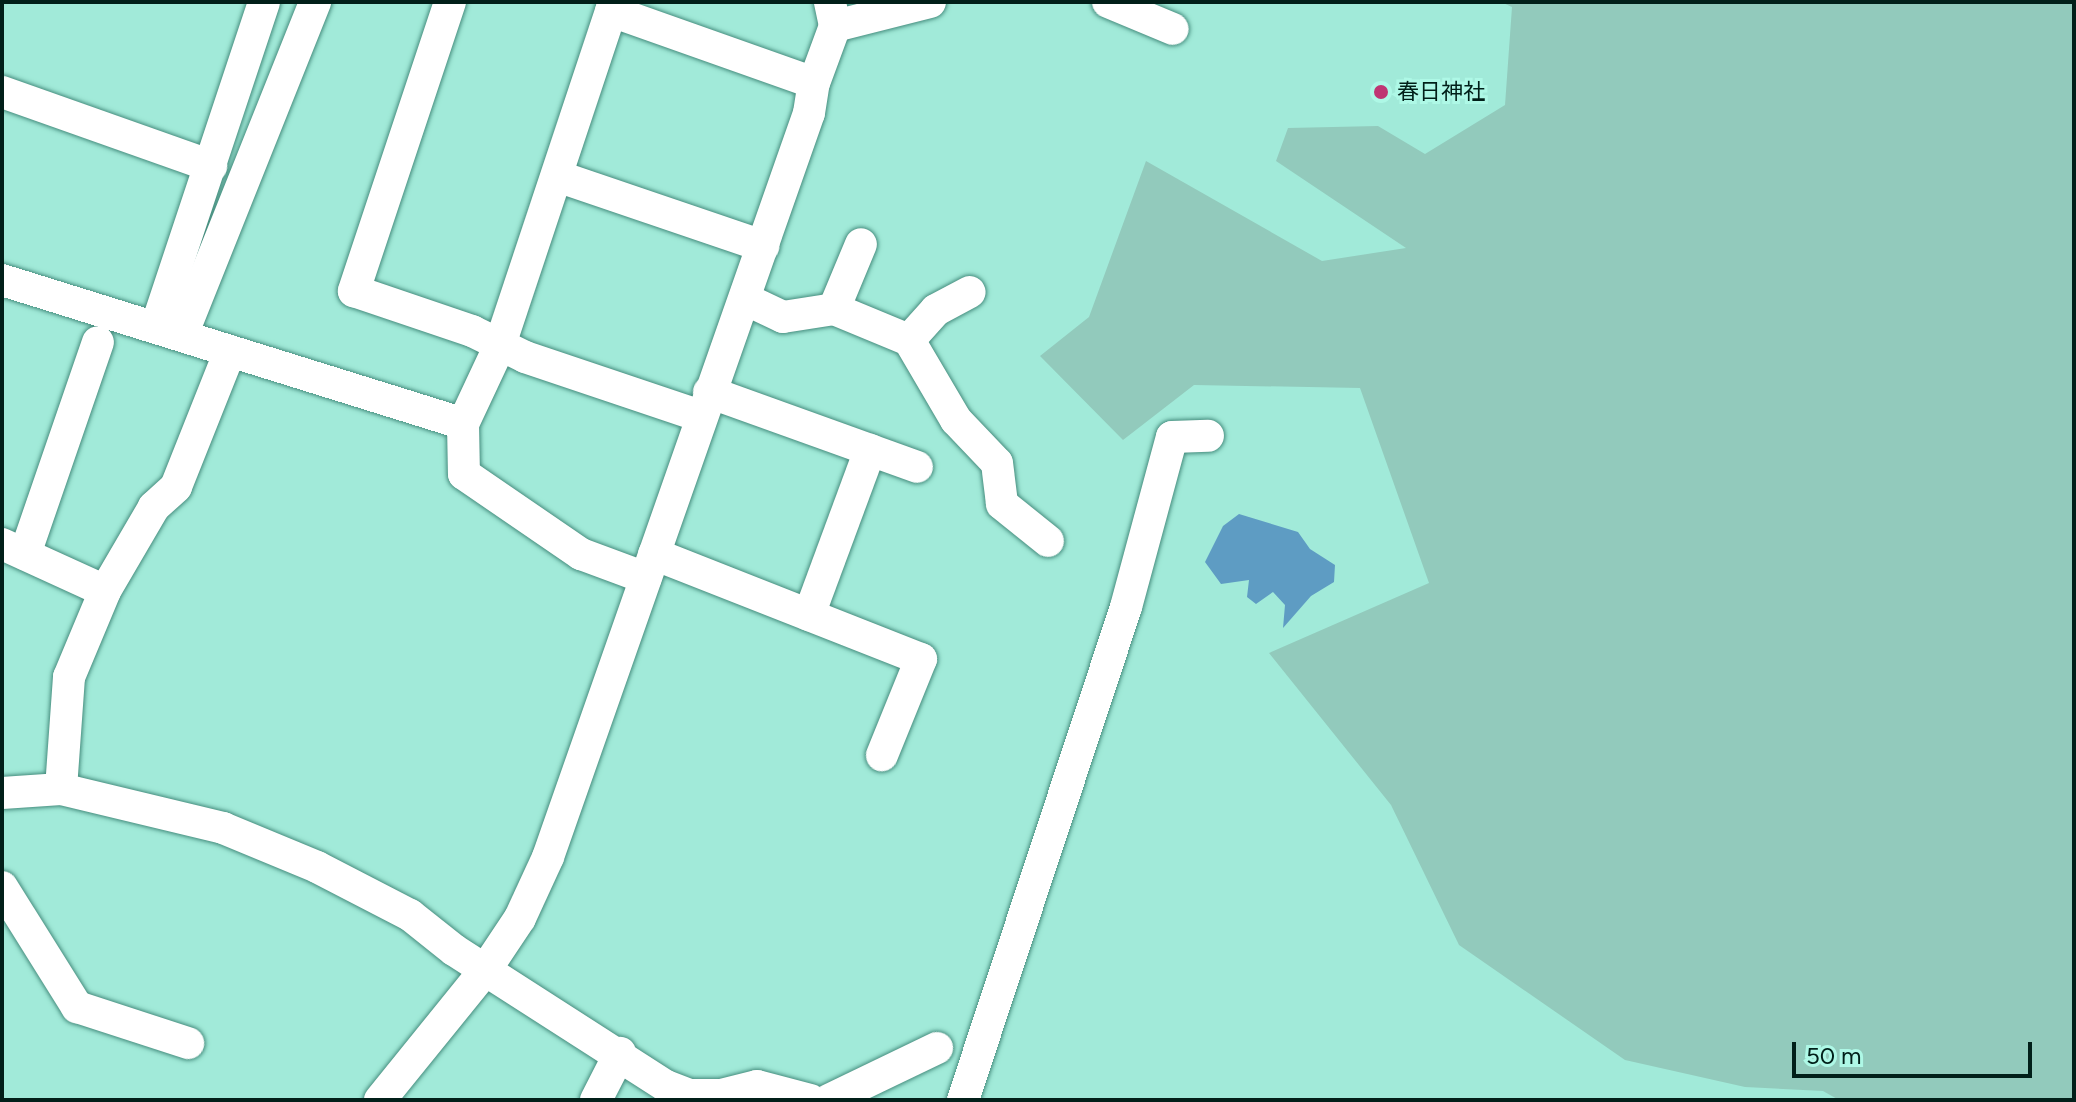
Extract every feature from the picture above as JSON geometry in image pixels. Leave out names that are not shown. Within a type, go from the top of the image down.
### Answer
[{"type":"street","points":[[169,331],[211,166],[264,2]]},
{"type":"street","points":[[169,331],[315,2]]},
{"type":"street","points":[[450,2],[354,291],[500,345],[870,450],[917,467]]},
{"type":"street","points":[[396,1095],[520,918],[548,857],[809,113],[833,14],[930,2]]},
{"type":"street","points":[[1108,2],[1173,29]]},
{"type":"street","points":[[814,83],[613,6],[500,345],[463,424],[464,474],[581,554],[650,566],[809,615],[921,659],[882,755]]},
{"type":"street","points":[[2,92],[211,166]]},
{"type":"street","points":[[557,176],[763,246]]},
{"type":"street","points":[[834,309],[861,244]]},
{"type":"street","points":[[2,280],[463,424]]},
{"type":"street","points":[[909,340],[936,310],[970,292]]},
{"type":"street","points":[[745,299],[783,317],[834,309],[909,340],[956,420],[997,463],[1002,504],[1048,541]]},
{"type":"street","points":[[98,342],[14,549],[105,591]]},
{"type":"street","points":[[61,789],[69,677],[105,591],[154,507],[176,487],[230,351]]},
{"type":"street","points":[[963,1100],[1126,607],[1172,437],[1208,436]]},
{"type":"street","points":[[809,615],[870,450]]},
{"type":"street","points":[[2,793],[61,789],[223,828],[317,867],[410,915],[486,969],[620,1053],[666,1086],[689,1095],[721,1095],[757,1086],[810,1100]]},
{"type":"street","points":[[2,887],[77,1007],[188,1043]]},
{"type":"street","points":[[829,1100],[937,1048]]},
{"type":"street","points":[[596,1100],[620,1053]]},
{"type":"shaded area","points":[[1501,2],[2074,2],[2074,1100],[1839,1100],[1823,1091],[1745,1087],[1625,1060],[1459,945],[1391,805],[1269,653],[1429,583],[1360,388],[1194,385],[1123,440],[1040,356],[1089,317],[1146,161],[1322,261],[1406,248],[1276,161],[1288,128],[1378,126],[1425,154],[1505,105],[1512,7]]},
{"type":"shaded area","points":[[1239,514],[1298,532],[1310,549],[1335,565],[1334,582],[1311,596],[1283,628],[1285,605],[1273,592],[1256,604],[1247,597],[1249,580],[1221,584],[1205,562],[1223,526]]},
{"type":"place","name":"春日神社","points":[[1381,92]]}]
